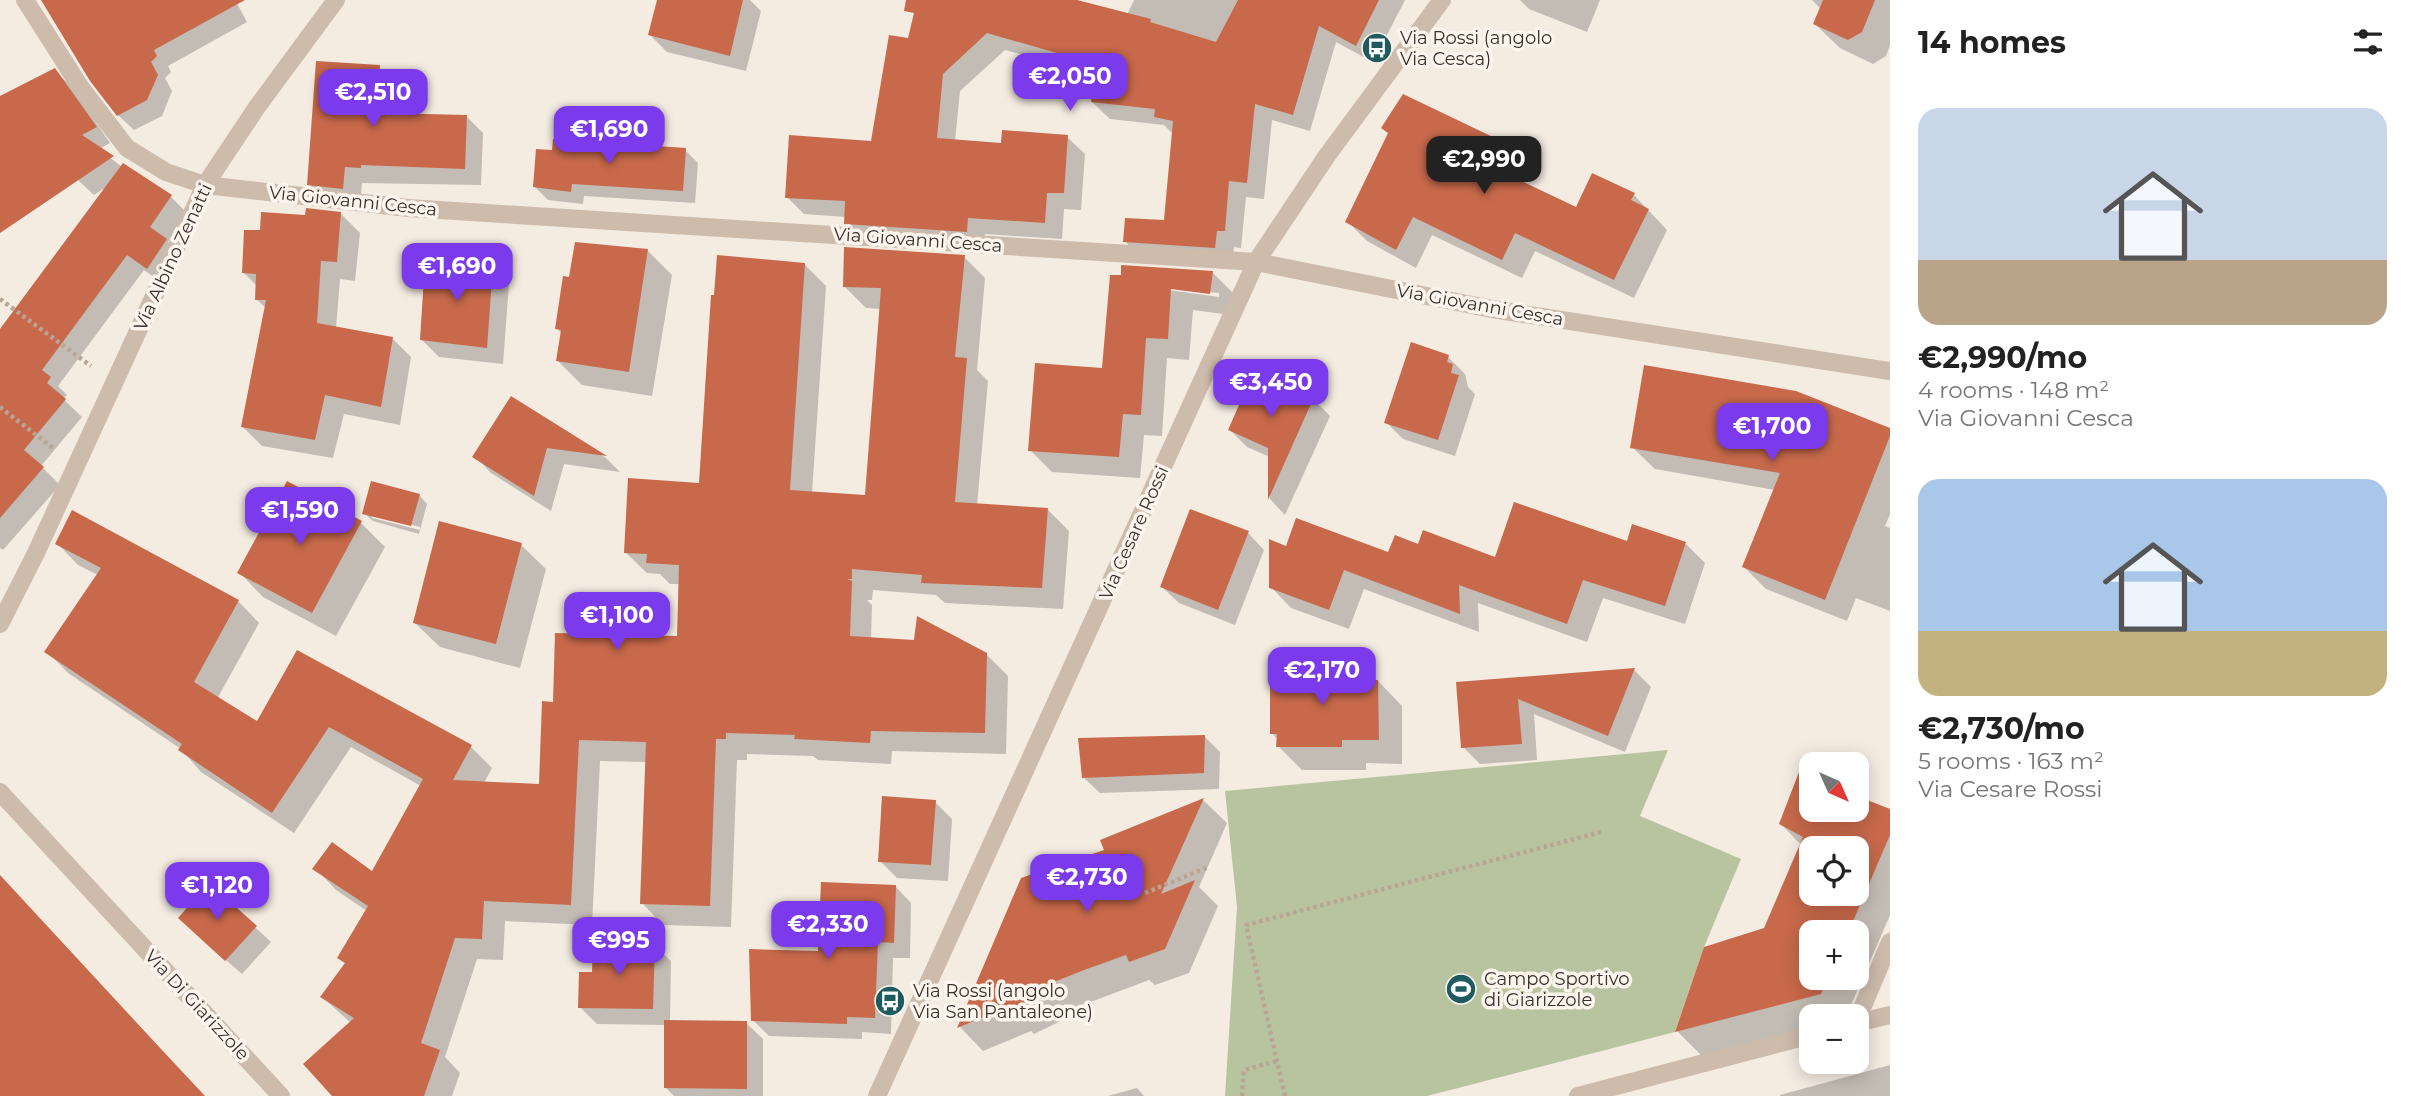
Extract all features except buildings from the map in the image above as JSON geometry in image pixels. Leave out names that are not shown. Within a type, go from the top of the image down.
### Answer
[{"type":"street","name":"Via Giovanni Cesca","points":[[25,0],[81,88],[127,148],[166,172],[205,185],[408,208],[1256,262],[1492,309],[1890,371]]},
{"type":"street","name":"Via Albino Zenatti","points":[[0,624],[205,185],[257,107],[336,0]]},
{"type":"street","name":"Via Cesare Rossi","points":[[877,1096],[1256,262],[1326,157],[1442,0]]},
{"type":"street","name":"Via Di Giarizzole","points":[[0,792],[281,1096]]},
{"type":"street","points":[[1864,1004],[1890,942]]},
{"type":"street","points":[[1869,1019],[1890,1015]]},
{"type":"street","points":[[1578,1096],[1610,1092],[1799,1038]]},
{"type":"path","points":[[0,299],[115,382]]},
{"type":"path","points":[[0,407],[76,465]]},
{"type":"path","points":[[1285,1096],[1246,925],[1601,832]]},
{"type":"path","points":[[1145,893],[1208,867]]},
{"type":"path","points":[[1242,1096],[1244,1070],[1277,1061]]},
{"type":"green space","name":"Campo Sportivo di Giarizzole","points":[[1668,750],[1640,816],[1741,859],[1704,947],[1675,1032],[1427,1096],[1225,1096],[1237,907],[1225,791]]},
{"type":"place","name":"Via Rossi (angolo Via Cesca)","points":[[1377,48]]},
{"type":"place","name":"Campo Sportivo di Giarizzole","points":[[1461,989]]},
{"type":"place","name":"Via Rossi (angolo Via San Pantaleone)","points":[[890,1001]]}]
